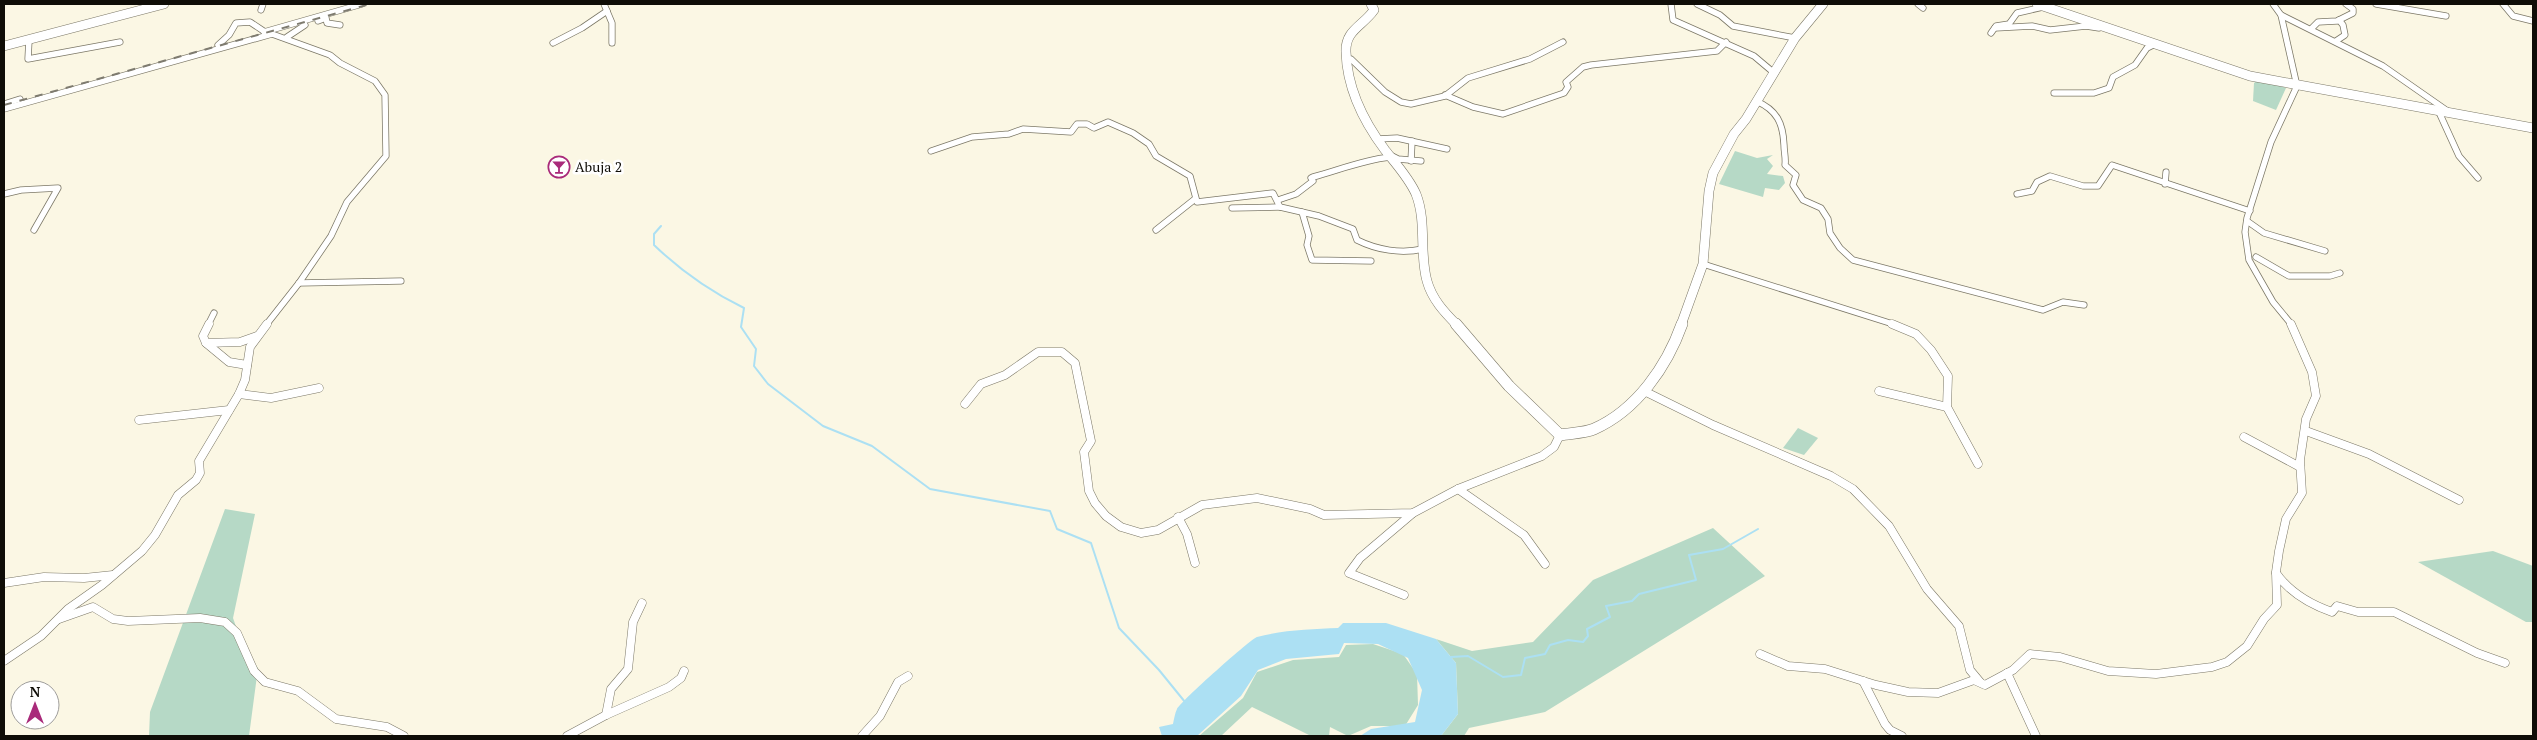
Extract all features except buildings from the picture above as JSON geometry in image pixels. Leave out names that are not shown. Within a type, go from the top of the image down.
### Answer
[{"type":"main road","points":[[4,46],[142,6],[164,4]]},
{"type":"main road","points":[[1371,4],[1374,10],[1371,15],[1359,23],[1348,36],[1346,60],[1352,91],[1359,110],[1389,155],[1409,180],[1417,196],[1422,211],[1424,268],[1428,283],[1446,316],[1462,331],[1503,381],[1560,435],[1594,429],[1626,408],[1644,392],[1674,348],[1703,264],[1709,191],[1713,173],[1795,38],[1823,4]]},
{"type":"main road","points":[[2041,5],[2153,45],[2250,76],[2533,128]]},
{"type":"street","points":[[4,104],[362,4]]},
{"type":"street","points":[[604,4],[612,23],[612,43]]},
{"type":"street","points":[[1671,4],[1673,20],[1754,56],[1773,72]]},
{"type":"street","points":[[1697,4],[1720,15],[1733,26],[1795,38]]},
{"type":"street","points":[[1918,4],[1923,8]]},
{"type":"street","points":[[1760,654],[1788,666],[1826,669],[1863,681],[1908,692],[1928,693],[1948,691],[1974,680],[1985,684],[2013,670],[2026,656],[2038,653],[2118,673],[2168,673],[2222,664],[2236,657],[2256,637],[2266,616],[2275,608],[2276,572],[2286,518],[2294,509],[2302,493],[2300,467],[2306,431],[2306,418],[2316,396],[2312,372],[2293,326],[2273,302],[2254,270],[2249,260],[2247,244],[2250,211],[2271,142],[2297,86],[2280,15],[2273,4]]},
{"type":"street","points":[[2311,29],[2318,22],[2339,20],[2353,13],[2353,9],[2346,4]]},
{"type":"street","points":[[2376,4],[2446,16]]},
{"type":"street","points":[[2503,4],[2513,16],[2533,21]]},
{"type":"street","points":[[2041,5],[2017,13],[2010,24],[2002,24],[1993,30],[2032,26],[2050,30],[2086,26],[2099,28]]},
{"type":"street","points":[[553,43],[582,28],[607,11]]},
{"type":"street","points":[[2280,15],[2336,41],[2383,66],[2449,112]]},
{"type":"street","points":[[287,37],[299,27],[326,18],[326,23],[340,25]]},
{"type":"street","points":[[2336,41],[2345,35],[2343,25],[2339,20]]},
{"type":"street","points":[[218,45],[229,35],[236,23],[250,22],[265,32]]},
{"type":"street","points":[[4,109],[272,34],[287,37],[330,55],[340,63],[375,81],[385,95],[386,156],[347,202],[331,236],[250,347],[245,380],[239,394],[199,462],[200,473],[196,480],[178,495],[145,548],[59,619],[42,636],[4,661]]},
{"type":"street","points":[[29,40],[28,59],[120,42]]},
{"type":"street","points":[[1346,60],[1351,59],[1370,79],[1405,104],[1421,103],[1453,92],[1468,78],[1551,52],[1563,42]]},
{"type":"street","points":[[1445,95],[1473,106],[1507,114],[1564,93],[1568,87],[1566,82],[1583,67],[1716,51],[1726,42]]},
{"type":"street","points":[[2054,94],[2094,93],[2110,88],[2114,77],[2135,65],[2147,48],[2153,45]]},
{"type":"street","points":[[1756,101],[1766,104],[1780,119],[1785,134],[1784,149],[1787,158],[1785,165],[1796,176],[1793,186],[1802,200],[1821,208],[1828,219],[1830,233],[1840,248],[1854,260],[2043,310],[2063,302],[2084,305]]},
{"type":"street","points":[[2438,110],[2459,156],[2478,178]]},
{"type":"street","points":[[931,152],[972,137],[1009,134],[1034,128],[1060,133],[1071,132],[1077,124],[1087,124],[1094,128],[1108,122],[1133,132],[1149,144],[1156,156],[1190,176],[1197,202],[1273,194],[1279,203]]},
{"type":"street","points":[[1378,139],[1397,138],[1447,149]]},
{"type":"street","points":[[1411,161],[1412,141]]},
{"type":"street","points":[[1279,203],[1282,197],[1293,196],[1306,188],[1313,180],[1311,178],[1313,177],[1344,169],[1366,160],[1389,155],[1394,158],[1421,161]]},
{"type":"street","points":[[2017,194],[2032,191],[2037,182],[2050,176],[2083,186],[2098,186],[2112,165],[2250,211]]},
{"type":"street","points":[[2165,184],[2166,172]]},
{"type":"street","points":[[4,194],[21,190],[58,188],[34,230]]},
{"type":"street","points":[[1156,230],[1195,199]]},
{"type":"street","points":[[1232,208],[1279,203],[1302,212],[1327,218],[1353,229],[1357,240],[1364,244],[1402,253],[1423,249]]},
{"type":"street","points":[[1302,212],[1309,236],[1307,245],[1312,260],[1371,261]]},
{"type":"street","points":[[2250,224],[2264,233],[2325,251]]},
{"type":"street","points":[[2247,244],[2256,257],[2289,276],[2330,276],[2340,273]]},
{"type":"street","points":[[2254,270],[2256,257]]},
{"type":"street","points":[[1703,264],[1898,325],[1916,334],[1931,350],[1948,376],[1948,407],[1978,464]]},
{"type":"street","points":[[298,282],[401,281]]},
{"type":"street","points":[[214,313],[203,336],[203,340],[224,360],[236,366],[247,365]]},
{"type":"street","points":[[206,343],[240,342],[257,336]]},
{"type":"street","points":[[240,342],[250,347]]},
{"type":"street","points":[[965,404],[981,384],[1005,375],[1024,358],[1038,352],[1062,352],[1075,363],[1091,441],[1091,444],[1084,452],[1089,491],[1095,503],[1121,527],[1141,533],[1158,530],[1178,517],[1202,506],[1257,498],[1295,507],[1310,508],[1324,516],[1413,513]]},
{"type":"street","points":[[239,394],[271,398],[319,388]]},
{"type":"street","points":[[1879,391],[1948,407]]},
{"type":"street","points":[[1644,392],[1831,476],[1853,489],[1889,526],[1927,589],[1959,626],[1969,671],[1985,684]]},
{"type":"street","points":[[139,420],[229,410]]},
{"type":"street","points":[[2306,431],[2360,450],[2441,489],[2459,500]]},
{"type":"street","points":[[1404,595],[1350,574],[1360,558],[1413,513],[1458,489],[1542,456],[1554,447],[1560,435]]},
{"type":"street","points":[[2244,437],[2300,467]]},
{"type":"street","points":[[1458,489],[1524,535],[1546,564]]},
{"type":"street","points":[[1178,517],[1187,534],[1196,563]]},
{"type":"street","points":[[2276,572],[2291,593],[2321,609],[2332,612],[2337,606],[2358,612],[2394,612],[2470,650],[2505,663]]},
{"type":"street","points":[[4,583],[44,577],[84,578],[113,575]]},
{"type":"street","points":[[606,716],[611,689],[628,669],[633,622],[642,603]]},
{"type":"street","points":[[59,619],[93,607],[114,619],[128,621],[200,618],[225,622],[237,632],[254,670],[265,682],[298,690],[336,719],[388,727],[404,736]]},
{"type":"street","points":[[567,736],[669,688],[681,678],[684,671]]},
{"type":"street","points":[[2007,673],[2036,736]]},
{"type":"street","points":[[862,736],[880,716],[898,682],[908,676]]},
{"type":"street","points":[[1863,681],[1890,730],[1902,736]]},
{"type":"green space","points":[[2259,79],[2286,88],[2276,110],[2253,101],[2254,83]]},
{"type":"green space","points":[[1735,151],[1757,158],[1773,155],[1767,159],[1773,166],[1767,174],[1783,176],[1785,183],[1779,190],[1765,188],[1763,197],[1719,184]]},
{"type":"green space","points":[[1798,428],[1818,438],[1804,455],[1783,448]]},
{"type":"green space","points":[[225,509],[255,514],[233,618],[245,652],[258,668],[249,736],[149,736],[150,712]]},
{"type":"green space","points":[[1713,528],[1765,576],[1545,712],[1469,728],[1464,736],[1441,736],[1458,714],[1456,663],[1436,639],[1472,651],[1533,642],[1593,580]]},
{"type":"green space","points":[[2493,551],[2533,566],[2533,622],[2526,622],[2418,562]]},
{"type":"green space","points":[[1373,644],[1403,654],[1417,674],[1418,705],[1405,726],[1371,726],[1348,736],[1330,727],[1329,736],[1311,736],[1252,707],[1221,736],[1199,736],[1243,698],[1257,672],[1293,660],[1339,657],[1346,645]]},
{"type":"water","points":[[1343,623],[1386,623],[1436,639],[1456,663],[1458,714],[1441,736],[1360,736],[1371,729],[1415,722],[1422,690],[1408,658],[1378,644],[1344,643],[1339,654],[1286,659],[1258,670],[1241,696],[1197,736],[1162,736],[1159,727],[1173,724],[1176,711],[1181,704],[1252,640],[1257,637],[1287,631],[1338,628]]},
{"type":"waterway","points":[[661,226],[654,234],[654,245],[696,280],[744,308],[741,327],[756,349],[754,366],[768,384],[823,426],[872,446],[930,489],[1050,511],[1057,529],[1091,543],[1119,628],[1159,670],[1185,702]]},
{"type":"waterway","points":[[1451,657],[1468,656],[1503,677],[1521,675],[1525,658],[1545,654],[1550,645],[1568,640],[1583,642],[1588,636],[1587,629],[1610,617],[1606,606],[1632,601],[1639,594],[1696,580],[1689,555],[1723,549],[1758,529]]},
{"type":"railway","points":[[4,105],[370,4]]},
{"type":"place","name":"Abuja 2","points":[[559,167]]}]
